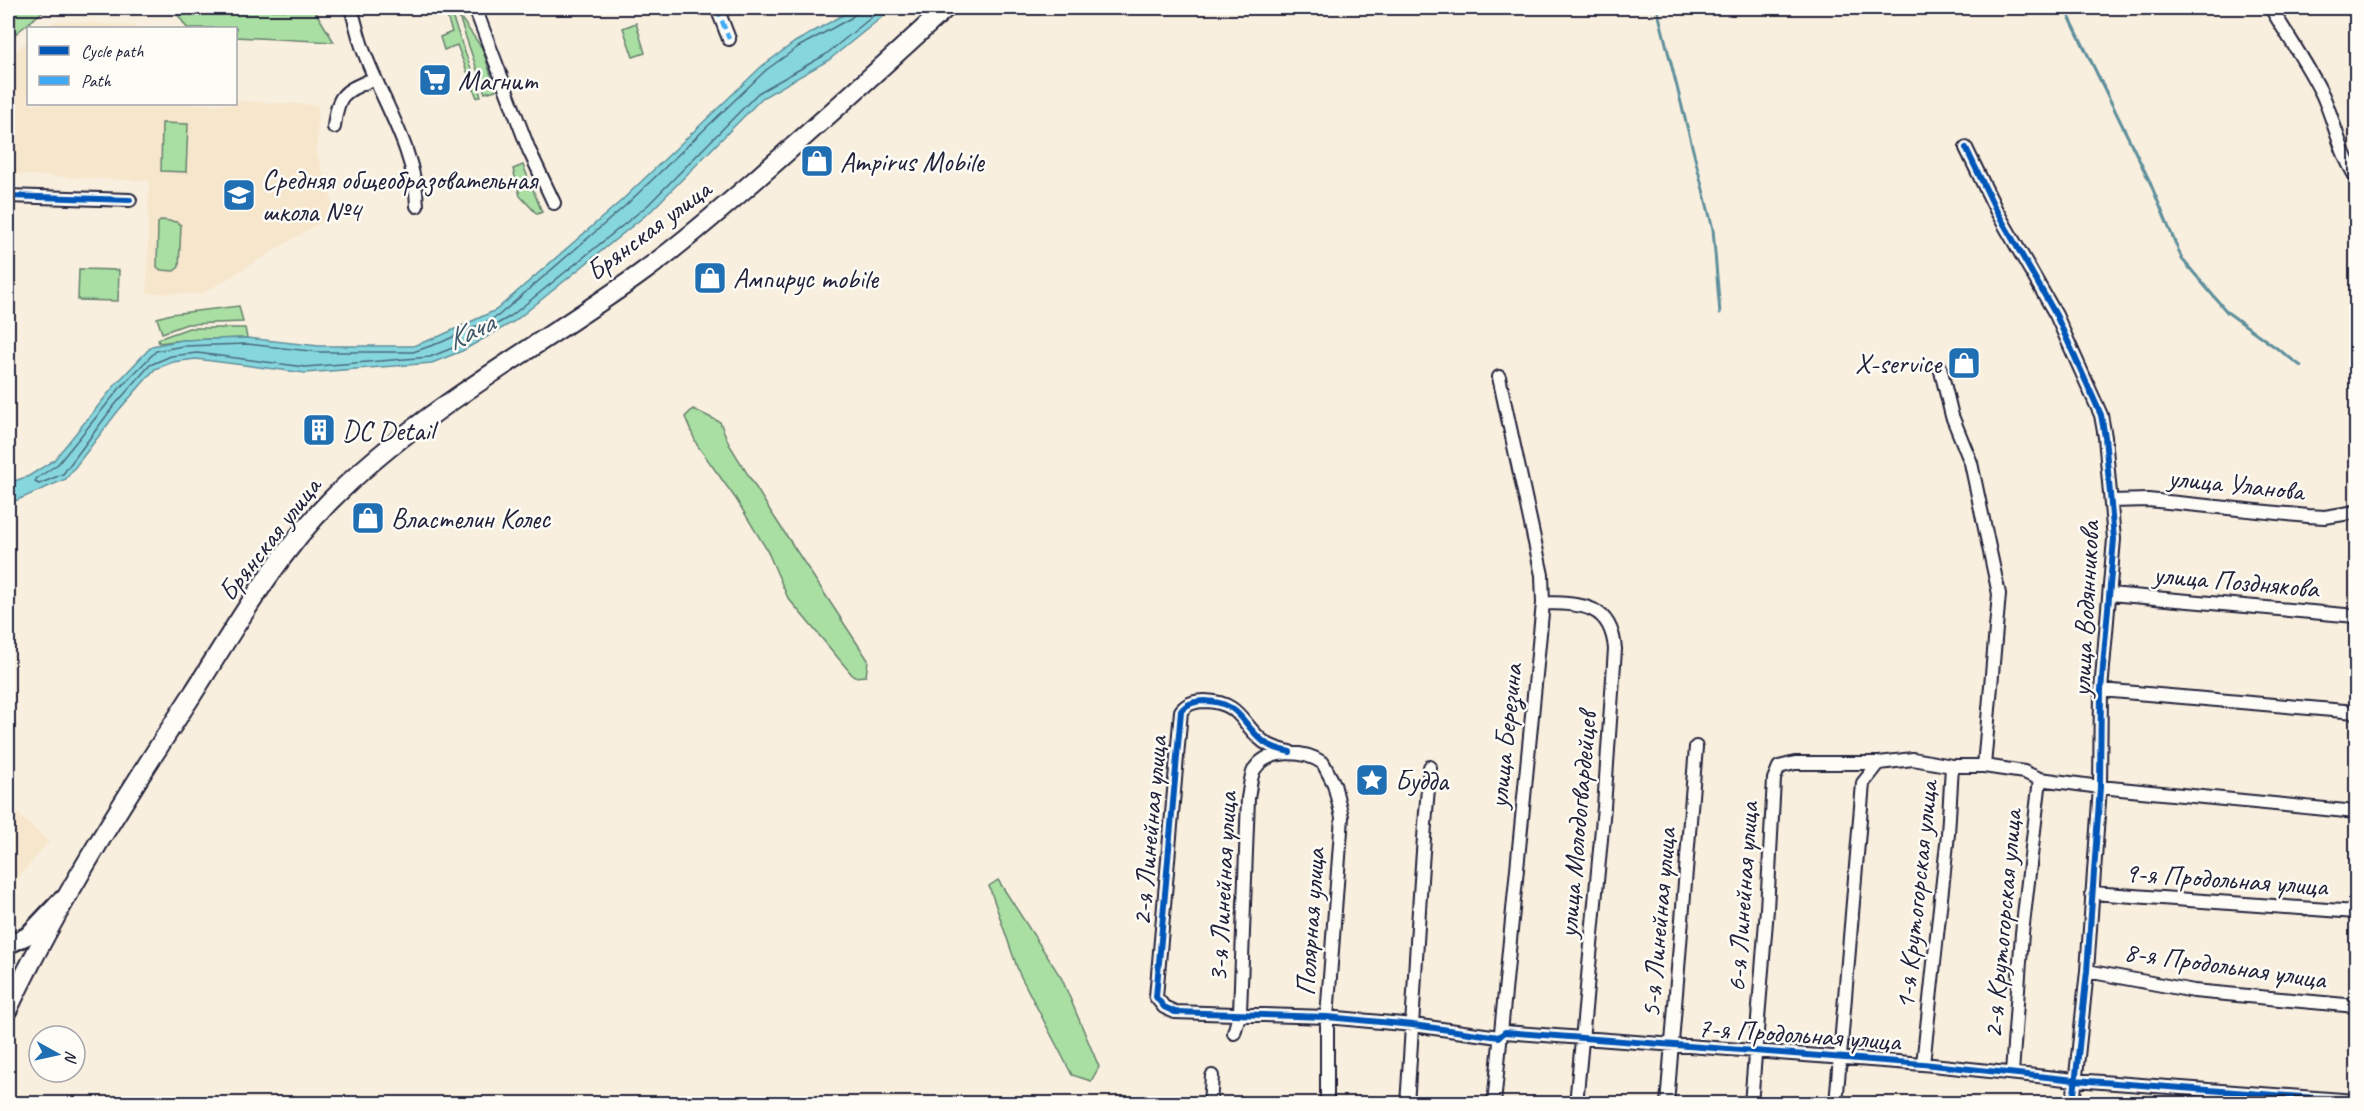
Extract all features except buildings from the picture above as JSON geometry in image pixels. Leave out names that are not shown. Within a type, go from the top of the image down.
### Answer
[{"type":"highway","name":"Брянская улица","points":[[8,1009],[13,980],[125,798],[250,604],[295,542],[327,504],[358,474],[408,432],[474,384],[639,275],[688,237],[812,130],[946,8]]},
{"type":"main road","points":[[8,945],[27,936],[70,890]]},
{"type":"street","points":[[351,8],[365,55],[401,132],[417,192],[417,206]]},
{"type":"street","points":[[475,8],[529,150],[554,203]]},
{"type":"street","points":[[717,8],[729,39]]},
{"type":"street","points":[[2271,8],[2297,48],[2323,97],[2339,143],[2356,177]]},
{"type":"street","points":[[334,128],[336,105],[348,90],[375,78]]},
{"type":"street","name":"улица Водянникова","points":[[1966,148],[1996,210],[2056,315],[2100,416],[2105,437],[2114,539],[2102,690],[2100,787],[2087,971],[2073,1104]]},
{"type":"street","points":[[8,196],[130,200]]},
{"type":"street","points":[[1940,367],[1952,416],[1971,463],[1998,588],[1984,766]]},
{"type":"street","name":"улица Березина","points":[[1494,1104],[1543,603],[1542,575],[1499,378]]},
{"type":"street","name":"улица Уланова","points":[[2111,501],[2148,500],[2308,516],[2356,512]]},
{"type":"street","name":"улица Позднякова","points":[[2110,594],[2356,616]]},
{"type":"street","name":"улица Молодогвардейцев","points":[[1543,603],[1573,604],[1596,611],[1614,634],[1615,649],[1604,807],[1576,1104]]},
{"type":"street","points":[[2102,690],[2356,712]]},
{"type":"street","name":"2-я Линейная улица","points":[[1240,1012],[1175,1011],[1164,1007],[1156,997],[1180,711],[1187,704],[1197,701],[1227,704],[1239,713],[1263,742],[1290,752]]},
{"type":"street","name":"5-я Линейная улица","points":[[1667,1104],[1696,747]]},
{"type":"street","name":"Полярная улица","points":[[1290,752],[1323,763],[1334,784],[1342,817],[1327,1017],[1327,1104]]},
{"type":"street","name":"3-я Линейная улица","points":[[1234,1033],[1240,1012],[1248,798],[1253,771],[1265,759],[1290,752]]},
{"type":"street","points":[[1836,1104],[1863,783],[1879,763],[1912,759],[1952,766],[1984,766],[2024,772],[2040,779],[2100,787],[2356,812]]},
{"type":"street","name":"6-я Линейная улица","points":[[1751,1104],[1767,909],[1774,779],[1779,767],[1795,763],[1879,763]]},
{"type":"street","name":"1-я Крутогорская улица","points":[[1923,1064],[1948,834],[1952,766]]},
{"type":"street","points":[[1407,1104],[1430,767]]},
{"type":"street","name":"2-я Крутогорская улица","points":[[2012,1073],[2022,933],[2040,779]]},
{"type":"street","name":"9-я Продольная улица","points":[[2092,893],[2356,912]]},
{"type":"street","name":"8-я Продольная улица","points":[[2087,971],[2194,991],[2356,1006]]},
{"type":"street","name":"7-я Продольная улица","points":[[1240,1012],[1413,1025],[1499,1037],[1505,1032],[1755,1053],[1923,1064],[2075,1080],[2356,1101]]},
{"type":"street","points":[[1210,1104],[1212,1076]]},
{"type":"shaded area","points":[[55,21],[138,27],[46,27]]},
{"type":"shaded area","name":"Средняя общеобразовательная школа №4","points":[[27,42],[27,105],[237,105],[237,101],[318,105],[317,154],[336,213],[202,294],[147,293],[149,181],[8,174],[13,53]]},
{"type":"shaded area","points":[[8,805],[49,842],[8,889]]},
{"type":"green space","points":[[8,8],[47,8],[8,40]]},
{"type":"green space","points":[[173,8],[315,11],[334,42],[237,37],[237,27],[186,27]]},
{"type":"green space","points":[[444,8],[449,8],[481,96],[477,98],[457,45],[444,50],[440,37],[452,32]]},
{"type":"green space","points":[[458,14],[482,48],[496,90],[485,93]]},
{"type":"green space","points":[[636,23],[645,53],[633,57],[623,28]]},
{"type":"green space","points":[[162,123],[188,124],[186,172],[161,171]]},
{"type":"green space","points":[[523,165],[542,212],[537,214],[520,196],[513,169]]},
{"type":"green space","points":[[162,220],[177,222],[181,225],[179,267],[174,271],[161,270],[157,267],[158,223]]},
{"type":"green space","points":[[79,269],[119,270],[118,301],[78,300]]},
{"type":"green space","points":[[239,306],[243,322],[187,324],[162,333],[157,318],[171,314]]},
{"type":"green space","points":[[189,328],[245,328],[247,338],[159,343],[158,339]]},
{"type":"green space","points":[[693,409],[720,422],[729,444],[771,512],[868,660],[866,676],[854,677],[788,598],[767,550],[736,499],[697,445],[685,417]]},
{"type":"green space","points":[[998,880],[1062,979],[1099,1067],[1091,1081],[1072,1075],[1019,973],[989,886]]},
{"type":"water","name":"Кача","points":[[855,8],[893,8],[829,60],[762,98],[652,210],[515,321],[462,351],[432,363],[305,373],[196,359],[173,362],[155,369],[118,411],[66,479],[8,504],[8,483],[29,476],[54,460],[116,384],[152,346],[182,340],[247,338],[319,346],[413,346],[496,310],[621,201],[762,66],[795,42]]},
{"type":"waterway","points":[[1657,8],[1713,229],[1720,313]]},
{"type":"waterway","points":[[2065,8],[2149,180],[2182,259],[2227,312],[2301,366]]},
{"type":"marked path","points":[[717,8],[729,39]]},
{"type":"cycle path","points":[[1966,148],[1996,210],[2056,315],[2101,415],[2105,437],[2114,539],[2101,690],[2100,787],[2087,971],[2073,1104]]},
{"type":"cycle path","points":[[8,196],[130,200]]},
{"type":"cycle path","points":[[1290,752],[1264,742],[1239,715],[1226,705],[1198,701],[1189,704],[1181,711],[1156,997],[1164,1007],[1175,1012],[1327,1017],[1413,1025],[1499,1037],[1505,1032],[1923,1064],[2075,1080],[2356,1101]]},
{"type":"place","name":"Магнит","points":[[435,80]]},
{"type":"place","name":"Ampirus Mobile","points":[[817,161]]},
{"type":"place","name":"Средняя общеобразовательная школа №4","points":[[239,195]]},
{"type":"place","name":"Ампирус mobile","points":[[710,278]]},
{"type":"place","name":"X-service","points":[[1964,363]]},
{"type":"place","name":"DC Detail","points":[[319,430]]},
{"type":"place","name":"Властелин Колес","points":[[368,518]]},
{"type":"place","name":"Будда","points":[[1372,780]]}]
